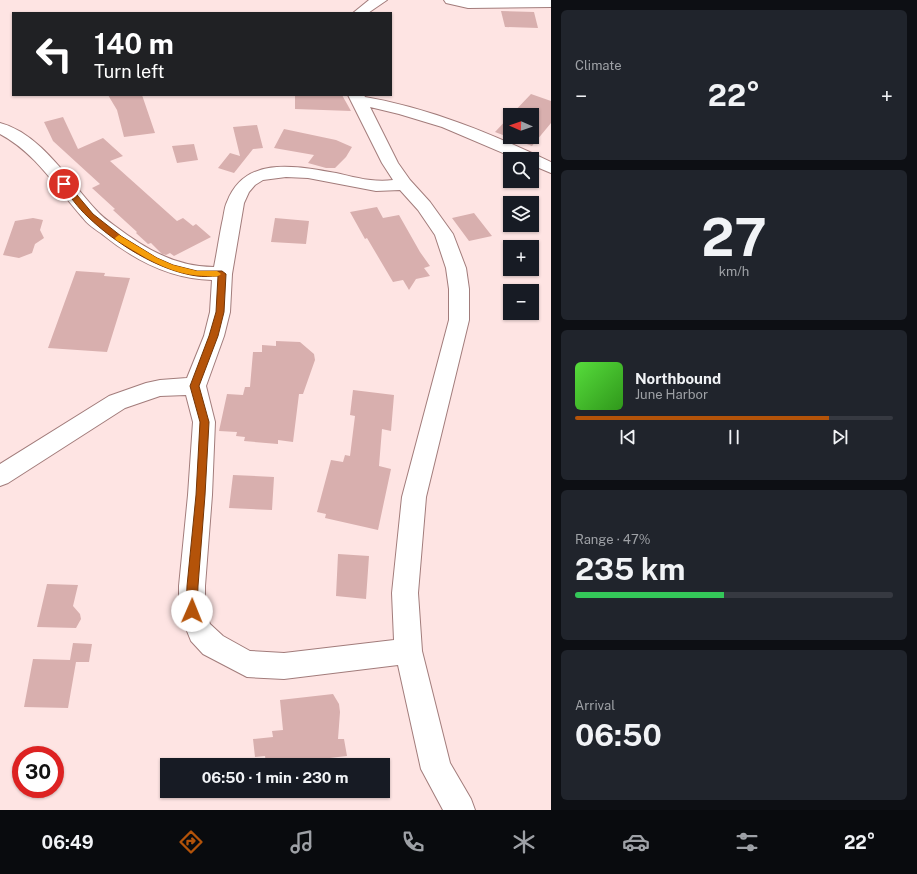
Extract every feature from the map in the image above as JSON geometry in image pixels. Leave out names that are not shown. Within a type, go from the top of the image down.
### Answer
[{"type":"street","points":[[361,12],[371,4],[380,0]]},
{"type":"street","points":[[450,0],[468,4],[551,3]]},
{"type":"street","points":[[358,98],[414,112],[515,152]]},
{"type":"street","points":[[358,98],[390,162],[404,184],[424,206],[444,234],[456,268],[459,297],[459,320],[414,497],[405,593],[408,651],[436,769],[460,810]]},
{"type":"street","points":[[0,128],[13,134],[48,165],[90,216],[118,238],[170,267],[197,274],[222,274]]},
{"type":"street","points":[[539,161],[550,165]]},
{"type":"street","points":[[404,184],[376,186],[308,173],[286,172],[259,175],[249,181],[241,190],[235,203],[222,274],[220,312],[214,336],[195,386],[204,422],[200,495],[192,586],[192,611],[200,632],[212,645],[247,664],[284,666],[408,651]]},
{"type":"street","points":[[0,476],[118,402],[146,391],[160,388],[195,386]]},
{"type":"building","points":[[501,11],[534,12],[538,28],[505,27]]},
{"type":"building","points":[[531,94],[551,101],[551,123],[539,138],[539,108],[518,108]]},
{"type":"building","points":[[109,96],[142,96],[155,133],[124,137],[117,110]]},
{"type":"building","points":[[295,96],[343,96],[351,111],[295,109]]},
{"type":"building","points":[[63,117],[78,149],[103,138],[123,156],[110,161],[177,221],[183,218],[193,226],[196,224],[211,237],[174,256],[170,253],[166,255],[162,254],[151,243],[148,244],[113,210],[115,209],[92,188],[100,184],[53,141],[44,122]]},
{"type":"building","points":[[503,123],[503,135],[495,132]]},
{"type":"building","points":[[257,125],[263,148],[253,149],[234,173],[218,168],[230,153],[240,156],[233,127]]},
{"type":"building","points":[[284,129],[336,140],[352,147],[346,157],[335,168],[326,168],[308,163],[314,155],[274,148]]},
{"type":"building","points":[[194,144],[198,160],[177,163],[172,146]]},
{"type":"building","points":[[377,207],[383,218],[399,215],[420,252],[430,266],[424,268],[430,276],[416,279],[409,290],[403,280],[393,282],[367,238],[365,239],[350,212]]},
{"type":"building","points":[[474,213],[492,236],[469,241],[452,218]]},
{"type":"building","points":[[33,218],[43,220],[40,230],[44,238],[35,244],[32,253],[19,258],[3,255],[15,221]]},
{"type":"building","points":[[275,218],[309,221],[306,244],[271,242]]},
{"type":"building","points":[[76,271],[105,273],[104,276],[130,278],[107,352],[48,348]]},
{"type":"building","points":[[276,341],[300,342],[314,354],[315,360],[303,394],[299,394],[293,442],[278,440],[278,444],[244,441],[245,437],[236,436],[237,432],[219,431],[227,394],[243,395],[245,387],[250,387],[253,352],[262,352],[262,345],[276,346]]},
{"type":"building","points":[[353,390],[394,395],[391,431],[382,429],[379,466],[391,469],[378,530],[325,518],[326,514],[317,512],[331,460],[343,462],[345,455],[350,456],[355,416],[350,415]]},
{"type":"building","points":[[233,475],[274,477],[272,510],[229,508]]},
{"type":"building","points":[[338,554],[369,556],[366,599],[336,596]]},
{"type":"building","points":[[47,584],[78,585],[73,606],[80,614],[81,619],[76,628],[37,627]]},
{"type":"building","points":[[73,643],[92,644],[89,662],[76,662],[68,708],[24,707],[33,659],[70,660]]},
{"type":"building","points":[[333,694],[339,704],[340,712],[338,739],[344,739],[347,756],[330,758],[255,757],[253,739],[273,737],[272,731],[283,730],[280,700]]},
{"type":"slow traffic","points":[[119,238],[170,267],[197,274],[217,274]]},
{"type":"route","points":[[64,184],[81,203],[90,216],[118,238],[154,259],[170,267],[197,274],[222,274],[220,312],[214,336],[207,351],[195,386],[204,422],[200,495],[192,586],[192,611]]}]
